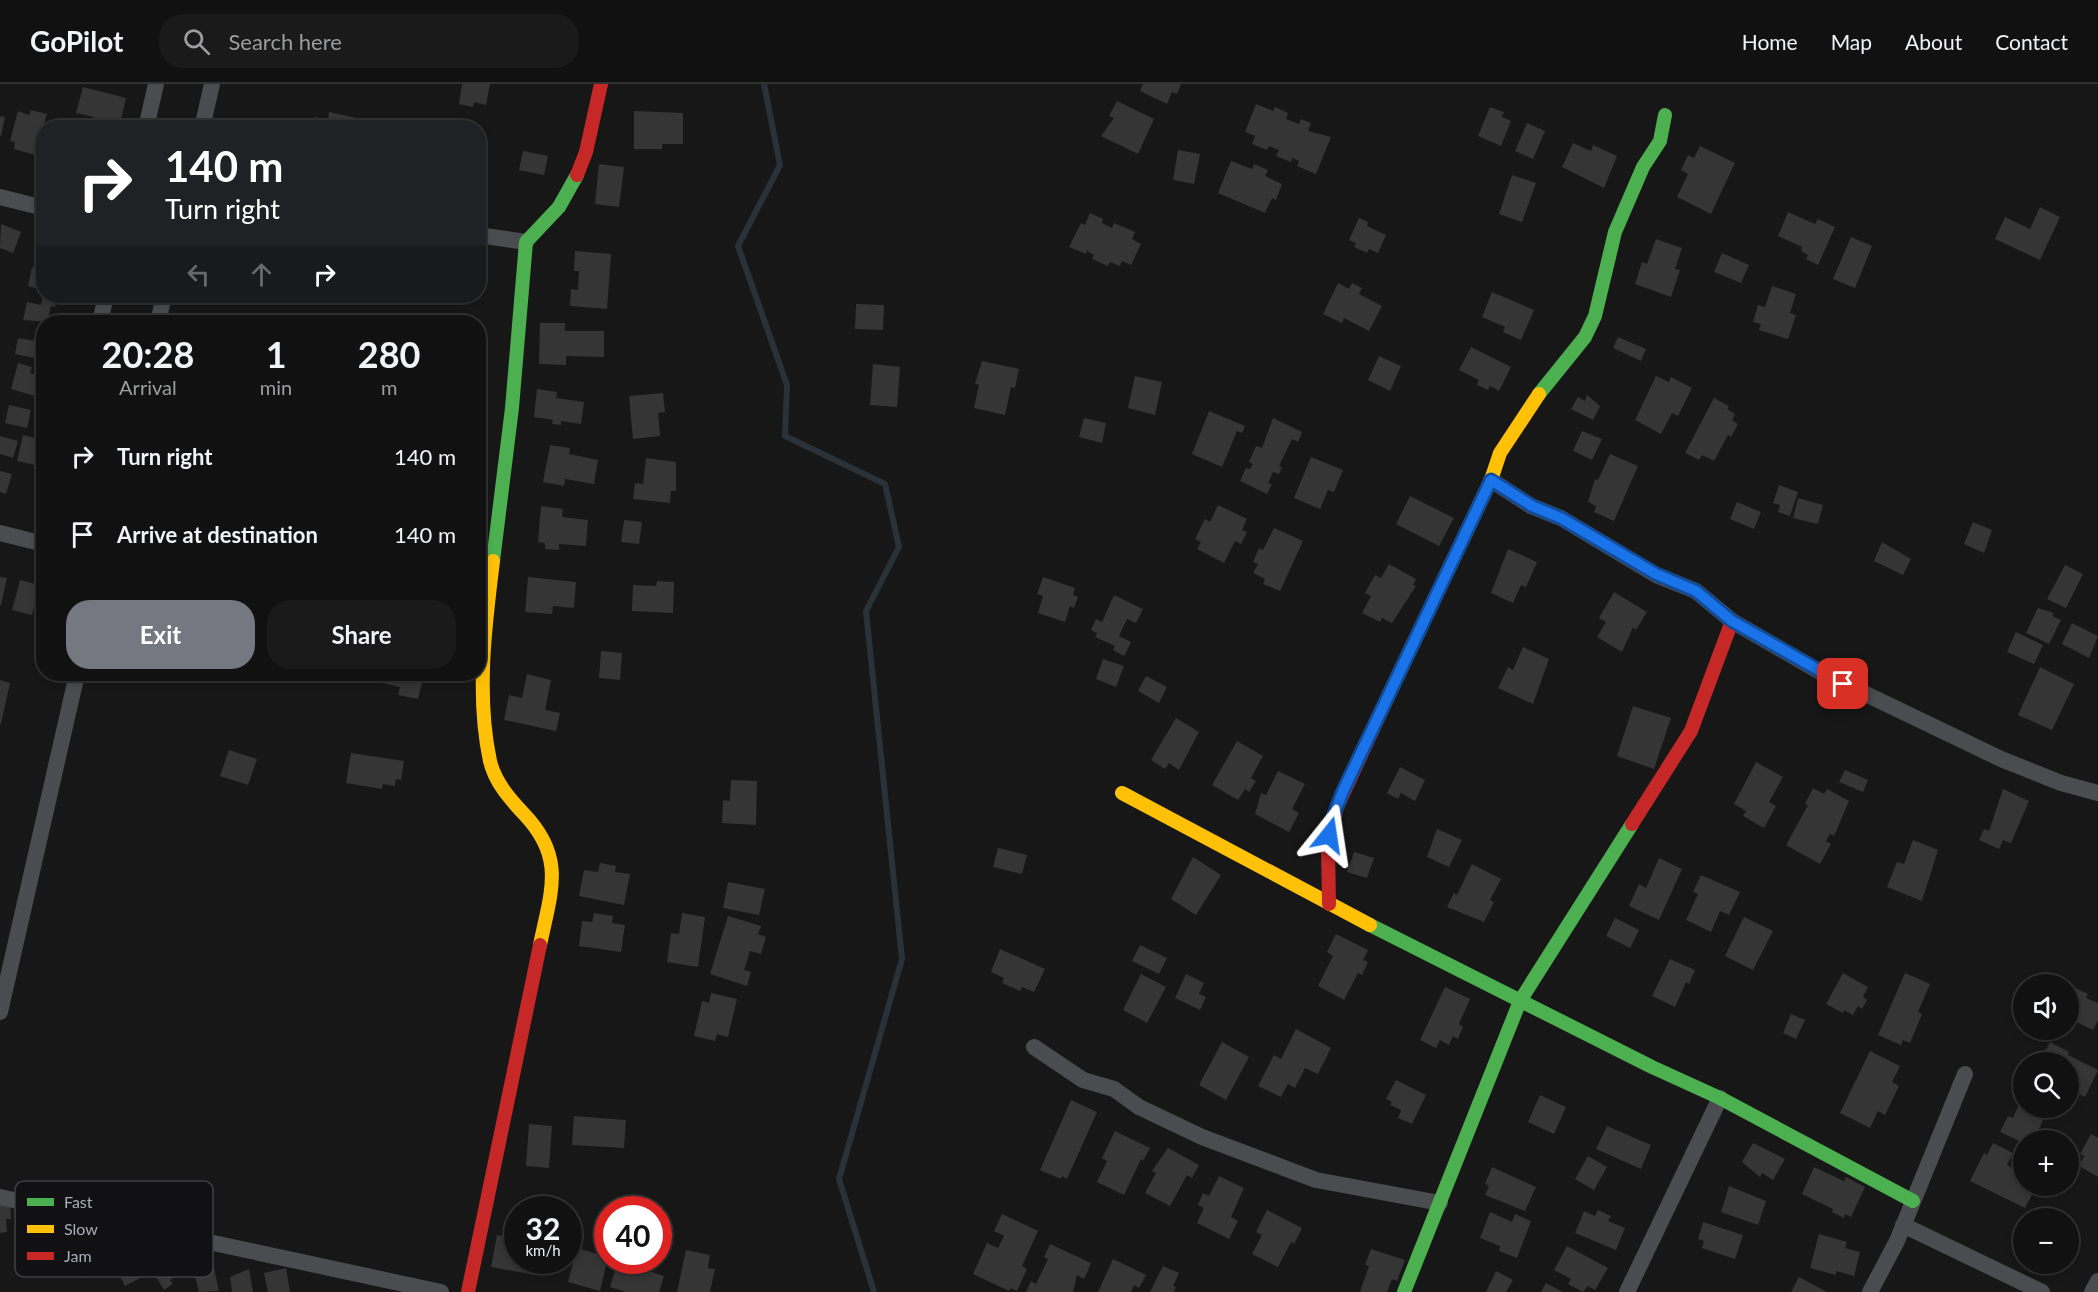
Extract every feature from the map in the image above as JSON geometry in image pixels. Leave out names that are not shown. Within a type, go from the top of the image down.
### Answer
[{"type":"street","points":[[148,120],[156,84]]},
{"type":"street","points":[[204,120],[212,84]]},
{"type":"street","points":[[486,632],[512,408],[526,242],[559,211],[571,190],[583,162],[601,84]]},
{"type":"street","points":[[1329,904],[1327,848],[1331,822],[1343,791],[1491,480],[1500,453],[1514,427],[1585,337],[1595,316],[1615,232],[1643,167],[1660,141],[1665,116]]},
{"type":"street","points":[[0,197],[36,206]]},
{"type":"street","points":[[486,236],[526,242]]},
{"type":"street","points":[[1491,480],[1532,506],[1561,518],[1656,574],[1696,591],[1732,621],[1800,661],[2001,759],[2061,783],[2098,793]]},
{"type":"street","points":[[0,533],[36,542]]},
{"type":"street","points":[[1404,1292],[1520,1001],[1690,731],[1732,621]]},
{"type":"street","points":[[0,1012],[75,681]]},
{"type":"street","points":[[468,1292],[554,878],[551,851],[543,834],[509,796],[493,771],[489,755],[485,681]]},
{"type":"street","points":[[1122,793],[1329,904],[1520,1001],[1720,1098],[1913,1201]]},
{"type":"street","points":[[1034,1047],[1083,1080],[1114,1089],[1139,1107],[1202,1137],[1316,1180],[1440,1203]]},
{"type":"street","points":[[1870,1292],[1903,1225],[1965,1074]]},
{"type":"street","points":[[1627,1292],[1720,1098]]},
{"type":"street","points":[[0,1197],[15,1200]]},
{"type":"street","points":[[1903,1225],[2042,1292]]},
{"type":"street","points":[[213,1243],[441,1292]]},
{"type":"street","points":[[2092,1292],[2098,1281]]},
{"type":"building","points":[[462,84],[490,84],[486,105],[474,102],[473,107],[459,104]]},
{"type":"building","points":[[1143,84],[1181,84],[1177,94],[1172,92],[1167,104],[1140,91]]},
{"type":"building","points":[[83,87],[126,98],[121,120],[93,120],[94,117],[76,113]]},
{"type":"building","points":[[1117,101],[1154,119],[1138,154],[1101,136],[1114,118],[1109,116]]},
{"type":"building","points":[[1256,104],[1273,111],[1275,107],[1288,113],[1286,119],[1299,124],[1301,119],[1311,123],[1308,131],[1331,137],[1316,174],[1297,166],[1299,161],[1292,158],[1291,162],[1276,156],[1279,150],[1269,146],[1267,150],[1252,144],[1255,136],[1245,132]]},
{"type":"building","points":[[1490,107],[1504,112],[1502,117],[1511,121],[1501,146],[1478,136]]},
{"type":"building","points":[[31,110],[47,114],[45,120],[36,120],[35,155],[14,149],[15,142],[10,141],[18,111],[29,115]]},
{"type":"building","points":[[634,111],[683,113],[683,144],[662,144],[662,149],[634,149]]},
{"type":"building","points":[[329,112],[366,120],[328,120]]},
{"type":"building","points":[[0,116],[5,117],[1,136],[0,136]]},
{"type":"building","points":[[1527,123],[1545,131],[1533,159],[1515,151]]},
{"type":"building","points":[[1573,143],[1591,151],[1593,145],[1617,156],[1604,188],[1562,167]]},
{"type":"building","points":[[1700,146],[1735,163],[1711,214],[1677,197],[1688,174],[1681,170],[1688,155],[1694,158]]},
{"type":"building","points":[[1178,150],[1200,154],[1194,184],[1173,180]]},
{"type":"building","points":[[523,151],[548,156],[544,175],[519,170]]},
{"type":"building","points":[[1231,161],[1252,169],[1254,164],[1268,170],[1265,176],[1282,184],[1276,200],[1272,198],[1265,213],[1218,193]]},
{"type":"building","points":[[599,164],[624,167],[619,207],[595,204]]},
{"type":"building","points":[[1512,175],[1536,183],[1522,222],[1499,214]]},
{"type":"building","points":[[2040,207],[2060,217],[2040,260],[1995,239],[2005,217],[2030,229]]},
{"type":"building","points":[[1788,212],[1815,224],[1818,219],[1835,227],[1818,265],[1806,259],[1808,255],[1801,251],[1802,247],[1778,236]]},
{"type":"building","points":[[1090,213],[1103,219],[1102,223],[1112,228],[1114,223],[1135,232],[1132,239],[1141,244],[1131,265],[1122,261],[1120,266],[1110,262],[1108,266],[1092,259],[1094,255],[1087,251],[1086,254],[1069,247],[1081,223],[1085,225]]},
{"type":"building","points":[[1359,218],[1368,222],[1367,226],[1386,235],[1378,253],[1369,249],[1367,253],[1354,247],[1356,243],[1349,240]]},
{"type":"building","points":[[1,224],[21,232],[13,253],[0,248]]},
{"type":"building","points":[[1851,237],[1872,246],[1855,288],[1833,279]]},
{"type":"building","points":[[1656,239],[1682,248],[1675,269],[1680,270],[1671,297],[1635,284],[1642,262],[1647,264]]},
{"type":"building","points":[[575,251],[611,254],[607,309],[570,306],[571,289],[578,290],[579,271],[574,271]]},
{"type":"building","points":[[1722,253],[1749,265],[1741,283],[1714,272]]},
{"type":"building","points":[[32,267],[36,268],[36,288],[28,286]]},
{"type":"building","points":[[1338,283],[1349,289],[1352,283],[1362,288],[1359,294],[1382,306],[1369,331],[1344,318],[1342,323],[1323,314]]},
{"type":"building","points":[[1772,286],[1796,294],[1790,313],[1796,315],[1788,339],[1759,330],[1761,324],[1753,322],[1758,305],[1765,307]]},
{"type":"building","points":[[1492,292],[1534,310],[1521,340],[1503,332],[1505,327],[1482,317]]},
{"type":"building","points":[[27,302],[41,305],[42,303],[56,303],[55,307],[51,306],[49,315],[36,315],[36,321],[23,320]]},
{"type":"building","points":[[856,304],[884,305],[883,330],[855,329]]},
{"type":"building","points":[[540,323],[565,323],[565,331],[604,331],[604,357],[566,356],[566,365],[539,364]]},
{"type":"building","points":[[1618,337],[1646,349],[1641,361],[1613,348]]},
{"type":"building","points":[[18,338],[36,341],[36,358],[15,354]]},
{"type":"building","points":[[1471,347],[1511,367],[1499,391],[1490,386],[1488,390],[1477,385],[1479,380],[1459,370]]},
{"type":"building","points":[[1379,356],[1401,366],[1390,391],[1368,380]]},
{"type":"building","points":[[982,361],[1019,369],[1015,388],[1011,387],[1005,415],[974,408],[979,385],[975,384]]},
{"type":"building","points":[[18,363],[32,367],[30,373],[36,375],[35,396],[11,389]]},
{"type":"building","points":[[873,364],[900,367],[897,407],[870,405]]},
{"type":"building","points":[[1135,376],[1162,382],[1155,415],[1128,408]]},
{"type":"building","points":[[1656,376],[1669,382],[1671,377],[1692,388],[1678,416],[1672,413],[1661,434],[1635,420]]},
{"type":"building","points":[[537,389],[557,392],[556,398],[584,402],[581,424],[561,421],[561,425],[552,424],[553,420],[534,417]]},
{"type":"building","points":[[663,393],[665,412],[658,413],[660,436],[633,439],[629,396]]},
{"type":"building","points":[[1587,395],[1600,406],[1593,420],[1571,409],[1578,397],[1585,401]]},
{"type":"building","points":[[1714,398],[1729,406],[1727,409],[1735,414],[1732,420],[1738,424],[1731,437],[1728,435],[1714,461],[1702,455],[1699,460],[1685,453]]},
{"type":"building","points":[[9,405],[31,410],[27,428],[5,423]]},
{"type":"building","points":[[1209,411],[1245,426],[1242,433],[1237,431],[1222,467],[1192,454]]},
{"type":"building","points":[[1084,418],[1106,423],[1102,443],[1079,437]]},
{"type":"building","points":[[1273,418],[1302,432],[1298,442],[1292,439],[1279,466],[1282,467],[1279,474],[1273,472],[1268,483],[1272,484],[1267,494],[1240,481],[1246,468],[1250,469],[1253,464],[1249,462],[1256,446],[1262,448]]},
{"type":"building","points":[[1582,431],[1602,439],[1592,460],[1573,451]]},
{"type":"building","points":[[23,435],[36,438],[36,465],[17,461]]},
{"type":"building","points":[[0,436],[18,441],[13,458],[0,454]]},
{"type":"building","points":[[550,445],[570,448],[569,454],[598,460],[594,484],[565,479],[564,486],[543,482]]},
{"type":"building","points":[[1610,454],[1638,466],[1614,521],[1594,512],[1596,506],[1588,502],[1595,479],[1598,480]]},
{"type":"building","points":[[1311,457],[1343,470],[1334,492],[1328,490],[1320,509],[1294,498]]},
{"type":"building","points":[[646,458],[676,462],[676,491],[671,491],[670,503],[633,499],[635,483],[643,484]]},
{"type":"building","points":[[0,471],[12,474],[6,494],[0,492]]},
{"type":"building","points":[[1779,485],[1798,492],[1790,516],[1778,512],[1780,505],[1773,503]]},
{"type":"building","points":[[1410,496],[1454,518],[1439,546],[1396,524]]},
{"type":"building","points":[[1798,498],[1823,505],[1818,524],[1793,518]]},
{"type":"building","points":[[1737,502],[1761,512],[1754,529],[1730,519]]},
{"type":"building","points":[[1218,505],[1247,519],[1242,530],[1247,532],[1241,544],[1235,541],[1224,563],[1197,549],[1201,542],[1195,539],[1205,519],[1210,522]]},
{"type":"building","points":[[541,506],[563,509],[562,517],[588,520],[586,546],[559,544],[559,550],[545,549],[545,543],[538,542]]},
{"type":"building","points":[[624,520],[642,522],[639,544],[621,542]]},
{"type":"building","points":[[1973,522],[1992,530],[1984,553],[1964,544]]},
{"type":"building","points":[[1274,528],[1303,541],[1280,591],[1263,584],[1265,579],[1253,573],[1258,564],[1253,562],[1259,548],[1263,550]]},
{"type":"building","points":[[1882,542],[1911,559],[1903,575],[1874,561]]},
{"type":"building","points":[[1508,549],[1537,562],[1526,587],[1521,585],[1513,603],[1491,593]]},
{"type":"building","points":[[1389,564],[1416,579],[1413,585],[1416,586],[1392,623],[1382,618],[1380,622],[1362,613],[1371,596],[1365,593],[1375,575],[1381,578]]},
{"type":"building","points":[[2065,565],[2083,574],[2066,608],[2047,599]]},
{"type":"building","points":[[0,577],[7,578],[1,605],[0,605]]},
{"type":"building","points":[[528,577],[576,582],[574,608],[553,606],[552,614],[525,612]]},
{"type":"building","points":[[1043,577],[1075,588],[1073,595],[1078,597],[1074,608],[1070,606],[1065,622],[1038,613],[1043,596],[1037,594]]},
{"type":"building","points":[[20,580],[36,584],[36,600],[32,615],[12,610]]},
{"type":"building","points":[[657,581],[674,582],[673,613],[632,611],[633,585],[656,586]]},
{"type":"building","points":[[1614,592],[1647,612],[1636,630],[1633,627],[1622,652],[1597,637],[1606,622],[1599,618]]},
{"type":"building","points":[[1114,595],[1143,609],[1136,623],[1127,619],[1119,636],[1131,642],[1124,656],[1113,650],[1115,646],[1095,637],[1097,633],[1091,630],[1096,619],[1102,622]]},
{"type":"building","points":[[2038,608],[2054,613],[2052,616],[2061,620],[2049,644],[2026,633]]},
{"type":"building","points":[[2072,623],[2098,636],[2089,658],[2062,644]]},
{"type":"building","points":[[2016,632],[2043,645],[2034,664],[2007,652]]},
{"type":"building","points":[[1523,647],[1549,659],[1533,704],[1498,688],[1508,667],[1513,670]]},
{"type":"building","points":[[601,651],[622,653],[620,680],[599,678]]},
{"type":"building","points":[[1103,659],[1124,666],[1116,687],[1096,679]]},
{"type":"building","points":[[2040,667],[2074,684],[2052,730],[2018,715]]},
{"type":"building","points":[[527,674],[551,680],[545,710],[560,713],[556,731],[504,720],[509,695],[522,698]]},
{"type":"building","points":[[1146,676],[1167,687],[1159,703],[1138,691]]},
{"type":"building","points":[[0,680],[10,683],[1,724],[0,724]]},
{"type":"building","points":[[373,681],[422,681],[418,699],[398,695],[400,687]]},
{"type":"building","points":[[1633,706],[1671,718],[1654,769],[1617,756]]},
{"type":"building","points":[[1176,718],[1199,732],[1179,770],[1169,763],[1165,769],[1151,760]]},
{"type":"building","points":[[1237,741],[1263,756],[1251,778],[1256,781],[1249,792],[1245,789],[1238,800],[1212,785]]},
{"type":"building","points":[[229,750],[257,759],[248,785],[220,776]]},
{"type":"building","points":[[351,753],[404,761],[401,780],[396,779],[395,786],[383,784],[382,789],[346,783]]},
{"type":"building","points":[[1756,762],[1783,777],[1769,802],[1776,806],[1764,828],[1743,816],[1746,811],[1734,804]]},
{"type":"building","points":[[1400,767],[1425,780],[1415,801],[1401,793],[1398,799],[1387,793]]},
{"type":"building","points":[[1845,770],[1868,780],[1863,792],[1839,782]]},
{"type":"building","points":[[1278,771],[1305,784],[1292,809],[1299,813],[1289,832],[1255,814],[1261,793],[1266,795]]},
{"type":"building","points":[[731,780],[757,781],[756,825],[722,823],[723,800],[730,801]]},
{"type":"building","points":[[1813,788],[1824,794],[1827,789],[1849,801],[1834,836],[1830,834],[1826,841],[1831,844],[1820,864],[1786,845],[1808,805],[1805,804]]},
{"type":"building","points":[[2003,789],[2029,801],[2011,843],[2003,840],[1999,849],[1979,840],[1984,829],[1989,831]]},
{"type":"building","points":[[1437,829],[1462,840],[1449,867],[1427,857]]},
{"type":"building","points":[[1913,840],[1938,850],[1922,901],[1887,887],[1897,862],[1904,864]]},
{"type":"building","points":[[998,848],[1027,855],[1022,874],[993,867]]},
{"type":"building","points":[[1354,852],[1374,858],[1367,878],[1347,872]]},
{"type":"building","points":[[1193,857],[1221,875],[1196,915],[1171,899]]},
{"type":"building","points":[[1659,858],[1682,869],[1659,920],[1629,906],[1639,884],[1646,888]]},
{"type":"building","points":[[600,863],[616,866],[615,872],[630,874],[624,905],[579,896],[584,870],[598,872]]},
{"type":"building","points":[[1472,864],[1501,879],[1490,900],[1494,902],[1484,922],[1447,907],[1454,893],[1457,895]]},
{"type":"building","points":[[1701,875],[1740,892],[1729,915],[1720,911],[1711,932],[1686,920],[1698,894],[1693,892]]},
{"type":"building","points":[[728,882],[765,889],[759,915],[723,908]]},
{"type":"building","points":[[594,913],[613,916],[612,923],[625,925],[621,952],[579,946],[582,921],[592,922]]},
{"type":"building","points":[[682,913],[705,917],[698,967],[667,962],[671,933],[679,934]]},
{"type":"building","points":[[728,916],[761,926],[758,934],[766,937],[761,954],[750,951],[744,970],[751,972],[747,986],[710,974]]},
{"type":"building","points":[[1744,917],[1773,931],[1753,970],[1725,956]]},
{"type":"building","points":[[1615,918],[1639,930],[1630,948],[1606,936]]},
{"type":"building","points":[[1336,934],[1368,950],[1363,960],[1368,962],[1362,975],[1358,973],[1344,1000],[1318,986],[1333,956],[1327,952]]},
{"type":"building","points":[[1140,945],[1167,958],[1159,974],[1132,961]]},
{"type":"building","points":[[1000,949],[1045,969],[1034,992],[1022,987],[1020,991],[1002,983],[1004,978],[991,972]]},
{"type":"building","points":[[1670,959],[1695,970],[1689,984],[1686,982],[1675,1007],[1652,996]]},
{"type":"building","points":[[1843,973],[1868,987],[1863,997],[1867,1000],[1862,1009],[1858,1006],[1853,1015],[1844,1010],[1843,1013],[1826,1004]]},
{"type":"building","points":[[1905,973],[1930,984],[1918,1012],[1922,1014],[1910,1043],[1903,1040],[1901,1045],[1878,1035]]},
{"type":"building","points":[[1141,974],[1166,987],[1147,1023],[1123,1010]]},
{"type":"building","points":[[1186,974],[1204,983],[1199,994],[1206,997],[1200,1010],[1175,998]]},
{"type":"building","points":[[1445,987],[1470,999],[1459,1024],[1463,1027],[1458,1039],[1453,1036],[1449,1045],[1440,1040],[1436,1048],[1420,1040]]},
{"type":"building","points":[[2079,990],[2088,994],[2086,998],[2098,1003],[2098,1020],[2093,1030],[2079,1023]]},
{"type":"building","points":[[711,993],[737,999],[728,1037],[717,1034],[715,1041],[694,1036],[702,1001],[709,1003]]},
{"type":"building","points":[[1791,1014],[1805,1020],[1796,1039],[1783,1033]]},
{"type":"building","points":[[1296,1029],[1331,1048],[1318,1074],[1305,1068],[1295,1088],[1288,1084],[1281,1097],[1258,1086],[1274,1055],[1281,1059]]},
{"type":"building","points":[[1222,1042],[1249,1057],[1226,1100],[1199,1085]]},
{"type":"building","points":[[2050,1042],[2069,1052],[2045,1052]]},
{"type":"building","points":[[1870,1051],[1900,1066],[1892,1082],[1899,1086],[1885,1115],[1878,1111],[1870,1128],[1840,1113]]},
{"type":"building","points":[[2079,1060],[2098,1070],[2085,1097],[2079,1094]]},
{"type":"building","points":[[1396,1080],[1426,1095],[1412,1124],[1398,1118],[1401,1110],[1390,1105],[1392,1102],[1386,1099]]},
{"type":"building","points":[[1540,1095],[1566,1107],[1554,1134],[1528,1122]]},
{"type":"building","points":[[1071,1100],[1097,1112],[1067,1179],[1062,1176],[1061,1179],[1040,1170]]},
{"type":"building","points":[[574,1116],[626,1120],[624,1148],[572,1145]]},
{"type":"building","points":[[2008,1116],[2044,1118],[2038,1130],[2013,1130],[2013,1138],[2000,1132]]},
{"type":"building","points":[[529,1124],[552,1126],[549,1168],[526,1166]]},
{"type":"building","points":[[1607,1126],[1651,1145],[1641,1169],[1596,1149]]},
{"type":"building","points":[[1115,1131],[1150,1148],[1143,1161],[1141,1159],[1124,1195],[1097,1182],[1107,1161],[1102,1158]]},
{"type":"building","points":[[2091,1134],[2098,1138],[2098,1177],[2079,1166],[2084,1156],[2080,1154]]},
{"type":"building","points":[[1753,1143],[1785,1159],[1773,1180],[1762,1173],[1760,1177],[1742,1162]]},
{"type":"building","points":[[1993,1143],[2013,1153],[2007,1165],[2013,1168],[2013,1196],[2031,1196],[2025,1208],[1970,1181],[1984,1153],[1987,1155]]},
{"type":"building","points":[[1168,1148],[1199,1165],[1192,1178],[1187,1175],[1170,1206],[1145,1193],[1156,1173],[1152,1171]]},
{"type":"building","points":[[1588,1156],[1607,1167],[1594,1190],[1575,1179]]},
{"type":"building","points":[[1492,1167],[1536,1187],[1525,1211],[1485,1195],[1489,1186],[1485,1184]]},
{"type":"building","points":[[1814,1167],[1844,1181],[1846,1177],[1865,1187],[1851,1217],[1845,1214],[1844,1218],[1832,1212],[1833,1209],[1802,1194]]},
{"type":"building","points":[[1219,1176],[1244,1188],[1231,1217],[1238,1221],[1229,1239],[1197,1223],[1204,1208],[1198,1205],[1203,1193],[1209,1196]]},
{"type":"building","points":[[1729,1186],[1766,1201],[1758,1225],[1721,1212]]},
{"type":"building","points":[[10,1203],[11,1219],[6,1219],[7,1232],[0,1233],[0,1204]]},
{"type":"building","points":[[1267,1210],[1302,1228],[1294,1244],[1291,1242],[1278,1267],[1252,1254],[1262,1235],[1256,1232]]},
{"type":"building","points":[[1598,1210],[1611,1216],[1608,1221],[1625,1228],[1616,1250],[1575,1233],[1584,1211],[1595,1216]]},
{"type":"building","points":[[1490,1212],[1512,1222],[1515,1214],[1531,1221],[1517,1258],[1499,1251],[1500,1246],[1480,1238]]},
{"type":"building","points":[[1002,1214],[1038,1231],[1022,1266],[1027,1269],[1017,1291],[1011,1288],[1009,1291],[973,1274],[987,1243],[998,1248],[1004,1236],[994,1231]]},
{"type":"building","points":[[1703,1222],[1743,1235],[1735,1259],[1702,1248],[1704,1241],[1698,1239]]},
{"type":"building","points":[[1819,1234],[1847,1242],[1845,1248],[1860,1252],[1854,1276],[1836,1271],[1836,1275],[1810,1268]]},
{"type":"building","points":[[497,1235],[504,1236],[504,1269],[491,1267]]},
{"type":"building","points":[[1050,1244],[1091,1263],[1084,1279],[1077,1275],[1073,1292],[1026,1292],[1031,1281],[1036,1284],[1048,1259],[1044,1257]]},
{"type":"building","points":[[1567,1246],[1608,1268],[1595,1290],[1588,1286],[1583,1292],[1568,1284],[1571,1279],[1554,1270]]},
{"type":"building","points":[[582,1249],[594,1253],[594,1274],[604,1274],[600,1291],[568,1282],[570,1274],[582,1274]]},
{"type":"building","points":[[1371,1249],[1405,1260],[1397,1281],[1392,1279],[1387,1292],[1360,1292],[1369,1266],[1365,1265]]},
{"type":"building","points":[[686,1250],[710,1255],[708,1268],[715,1269],[710,1292],[677,1292]]},
{"type":"building","points":[[1113,1259],[1146,1275],[1139,1288],[1134,1285],[1131,1292],[1098,1292]]},
{"type":"building","points":[[213,1264],[219,1291],[199,1292],[195,1277],[213,1277]]},
{"type":"building","points":[[1163,1266],[1179,1273],[1173,1286],[1176,1287],[1174,1292],[1150,1292]]},
{"type":"building","points":[[286,1268],[290,1292],[268,1292],[264,1273]]},
{"type":"building","points":[[249,1269],[253,1292],[232,1292],[230,1277]]},
{"type":"building","points":[[1496,1271],[1513,1280],[1506,1292],[1486,1292]]},
{"type":"building","points":[[614,1274],[664,1276],[659,1292],[626,1292],[610,1287]]},
{"type":"building","points":[[120,1277],[142,1277],[125,1286]]},
{"type":"building","points":[[156,1277],[175,1277],[170,1280],[173,1284],[164,1290]]},
{"type":"building","points":[[1799,1277],[1827,1292],[1791,1292]]},
{"type":"building","points":[[1546,1283],[1563,1292],[1541,1292]]},
{"type":"waterway","points":[[764,84],[780,165],[738,246],[787,385],[785,436],[885,484],[899,547],[866,611],[902,959],[839,1179],[874,1292]]},
{"type":"traffic: fast","points":[[1539,394],[1585,337],[1595,316],[1615,232],[1643,167],[1660,141],[1665,115]]},
{"type":"traffic: fast","points":[[493,561],[512,408],[526,242],[559,207],[577,175]]},
{"type":"traffic: fast","points":[[1404,1292],[1520,1001],[1632,824]]},
{"type":"traffic: fast","points":[[1370,925],[1652,1067],[1720,1098],[1913,1201]]},
{"type":"traffic: slow","points":[[1393,686],[1491,480],[1500,453],[1539,394]]},
{"type":"traffic: slow","points":[[486,623],[493,561]]},
{"type":"traffic: slow","points":[[483,681],[486,736],[495,776],[508,796],[537,830],[546,845],[550,861],[551,891],[540,945]]},
{"type":"traffic: slow","points":[[1122,793],[1370,925]]},
{"type":"traffic: jam","points":[[577,175],[586,152],[601,84]]},
{"type":"traffic: jam","points":[[1632,824],[1691,731],[1732,621]]},
{"type":"traffic: jam","points":[[1329,904],[1328,847],[1337,807],[1393,686]]},
{"type":"traffic: jam","points":[[468,1292],[540,945]]},
{"type":"route","points":[[1329,835],[1331,822],[1343,791],[1491,480],[1532,506],[1561,518],[1656,574],[1696,591],[1732,621],[1843,684]]}]
